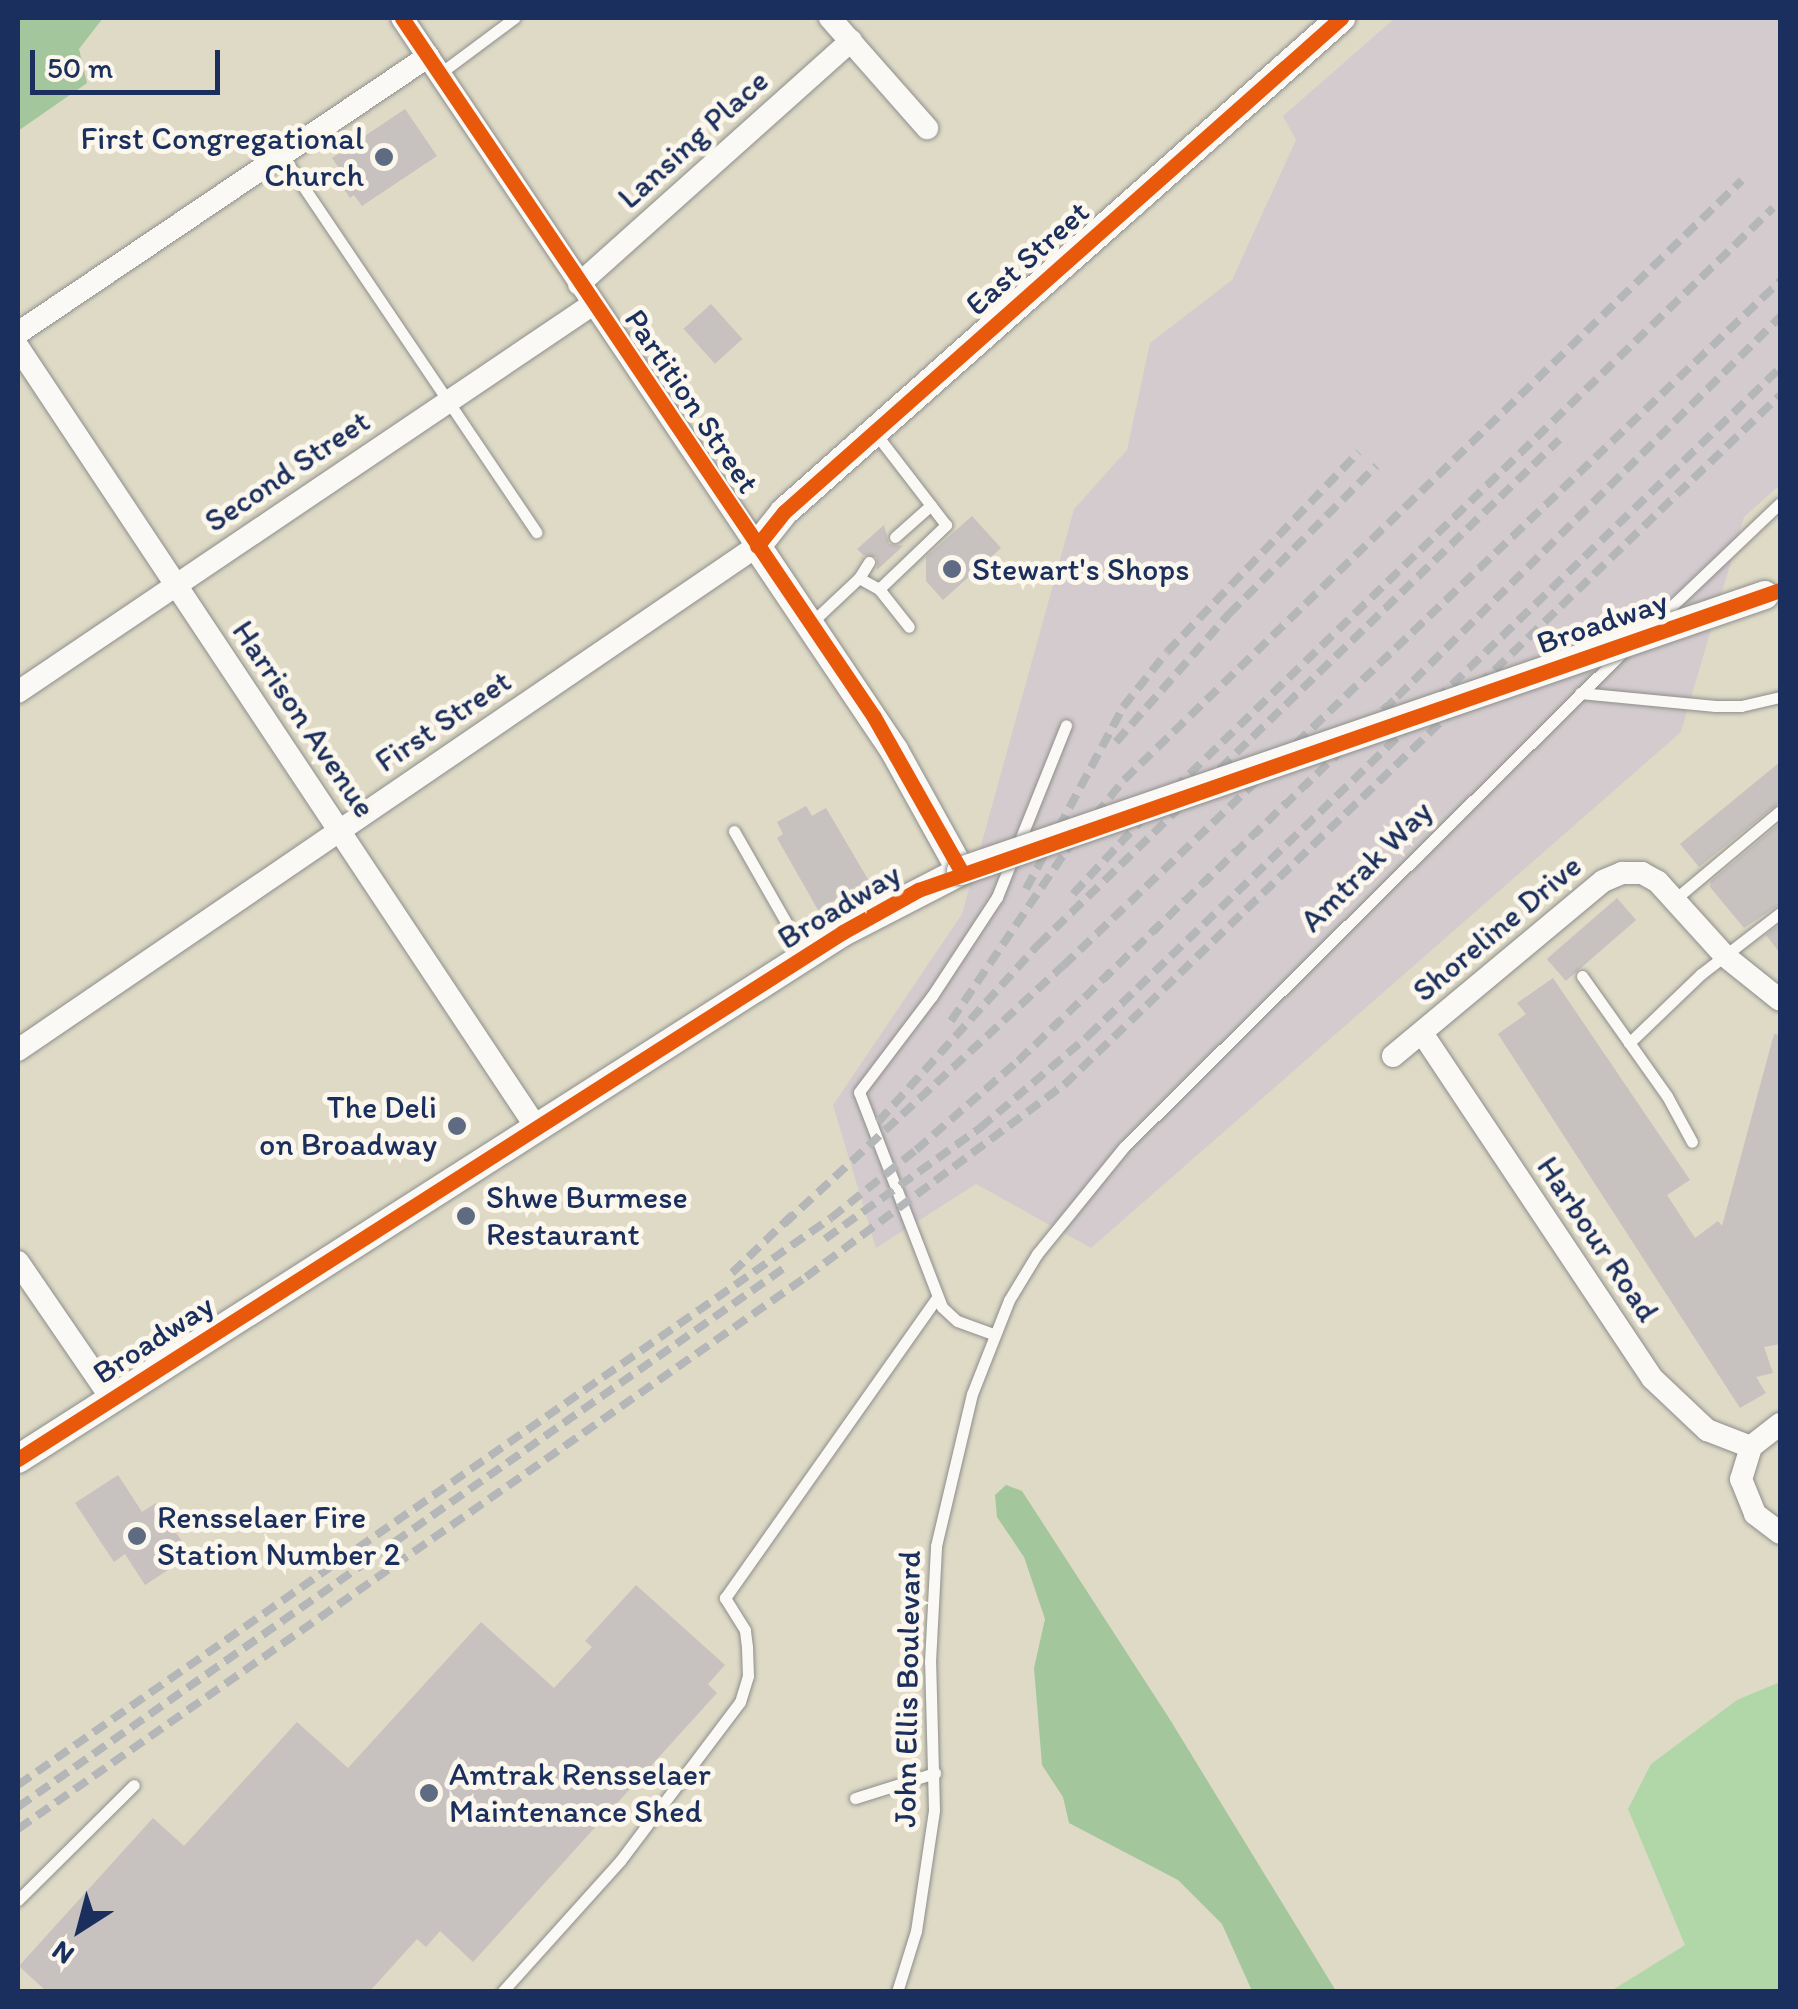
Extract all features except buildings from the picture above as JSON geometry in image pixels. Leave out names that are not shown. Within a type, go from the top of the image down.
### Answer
[{"type":"street","name":"Partition Street","points":[[402,18],[894,750],[961,871]]},
{"type":"street","points":[[830,18],[928,128]]},
{"type":"street","name":"East Street","points":[[756,546],[784,512],[1341,18]]},
{"type":"street","name":"Lansing Place","points":[[579,284],[851,41]]},
{"type":"street","points":[[18,333],[282,155],[433,65]]},
{"type":"street","name":"Second Street","points":[[18,692],[593,304]]},
{"type":"street","name":"Harrison Avenue","points":[[18,346],[536,1128]]},
{"type":"street","name":"First Street","points":[[18,1050],[756,546]]},
{"type":"street","name":"Broadway","points":[[18,1459],[882,910],[961,871],[1773,592]]},
{"type":"street","name":"Shoreline Drive","points":[[1393,1056],[1612,876],[1642,874],[1674,900],[1724,956],[1780,1000]]},
{"type":"street","name":"Harbour Road","points":[[1422,1033],[1652,1378],[1706,1430],[1751,1447]]},
{"type":"street","points":[[18,1262],[111,1398]]},
{"type":"street","points":[[1780,1424],[1751,1447],[1742,1468],[1744,1492],[1764,1524],[1780,1534]]},
{"type":"lane","points":[[433,65],[514,18]]},
{"type":"lane","points":[[282,155],[536,532]]},
{"type":"lane","points":[[874,431],[946,525],[879,589]]},
{"type":"lane","name":"Amtrak Way","points":[[1056,1229],[1152,1118],[1580,693],[1780,503]]},
{"type":"lane","points":[[895,537],[931,506]]},
{"type":"lane","points":[[811,624],[859,578],[869,562]]},
{"type":"lane","points":[[859,578],[879,589],[909,627]]},
{"type":"lane","points":[[1580,693],[1741,706],[1780,696]]},
{"type":"lane","points":[[993,1334],[957,1320],[937,1298],[859,1092],[932,996],[996,897],[1066,725]]},
{"type":"lane","points":[[1674,900],[1780,812]]},
{"type":"lane","points":[[734,831],[806,957]]},
{"type":"lane","points":[[1629,1043],[1724,956],[1780,913]]},
{"type":"lane","points":[[1582,976],[1667,1096],[1692,1142]]},
{"type":"lane","name":"John Ellis Boulevard","points":[[897,1992],[920,1914],[936,1773],[930,1662],[936,1546],[963,1426],[993,1334],[1023,1275],[1056,1229]]},
{"type":"lane","points":[[502,1992],[620,1861],[740,1702],[748,1676],[748,1646],[744,1630],[725,1598],[937,1298]]},
{"type":"lane","points":[[855,1798],[936,1773]]},
{"type":"lane","points":[[18,1900],[134,1785]]},
{"type":"shaded area","points":[[1395,18],[1780,18],[1780,485],[1744,517],[1681,732],[1091,1248],[976,1184],[876,1248],[833,1105],[962,914],[1074,509],[1127,450],[1150,343],[1232,280],[1296,140],[1283,116]]},
{"type":"green space","points":[[18,18],[103,18],[79,49],[87,83],[18,131]]},
{"type":"green space","points":[[1006,1485],[1022,1491],[1169,1718],[1336,1991],[1252,1991],[1222,1924],[1178,1880],[1069,1823],[1063,1797],[1042,1765],[1034,1668],[1045,1619],[1024,1557],[997,1517],[995,1495]]},
{"type":"green space","points":[[1780,1682],[1780,1991],[1611,1991],[1685,1945],[1628,1809],[1651,1764],[1737,1700]]},
{"type":"railway","points":[[951,1021],[1066,851],[1124,780],[1742,180]]},
{"type":"railway","points":[[1073,894],[1140,822],[1773,208]]},
{"type":"railway","points":[[784,1224],[1063,966],[1780,281]]},
{"type":"railway","points":[[18,1785],[831,1218],[916,1150],[1018,1061],[1397,697],[1780,317]]},
{"type":"railway","points":[[825,1239],[980,1128],[1088,1036],[1780,368]]},
{"type":"railway","points":[[18,1829],[806,1277],[1064,1085],[1780,395]]},
{"type":"railway","points":[[878,1122],[1038,945],[1559,440]]},
{"type":"railway","points":[[1026,889],[1123,707],[1167,652],[1359,452]]},
{"type":"railway","points":[[1116,742],[1229,614],[1376,466]]},
{"type":"railway","points":[[732,1273],[793,1214]]},
{"type":"railway","points":[[18,1807],[784,1268]]},
{"type":"cycle path","points":[[402,18],[874,717],[961,871]]},
{"type":"cycle path","points":[[757,546],[784,512],[1341,18]]},
{"type":"cycle path","points":[[18,1459],[843,932],[918,890],[1780,590]]},
{"type":"place","name":"First Congregational Church","points":[[384,157]]},
{"type":"place","name":"Stewart's Shops","points":[[952,569]]},
{"type":"place","name":"The Deli on Broadway","points":[[457,1126]]},
{"type":"place","name":"Shwe Burmese Restaurant","points":[[466,1216]]},
{"type":"place","name":"Rensselaer Fire Station Number 2","points":[[137,1536]]},
{"type":"place","name":"Amtrak Rensselaer Maintenance Shed","points":[[429,1793]]}]
